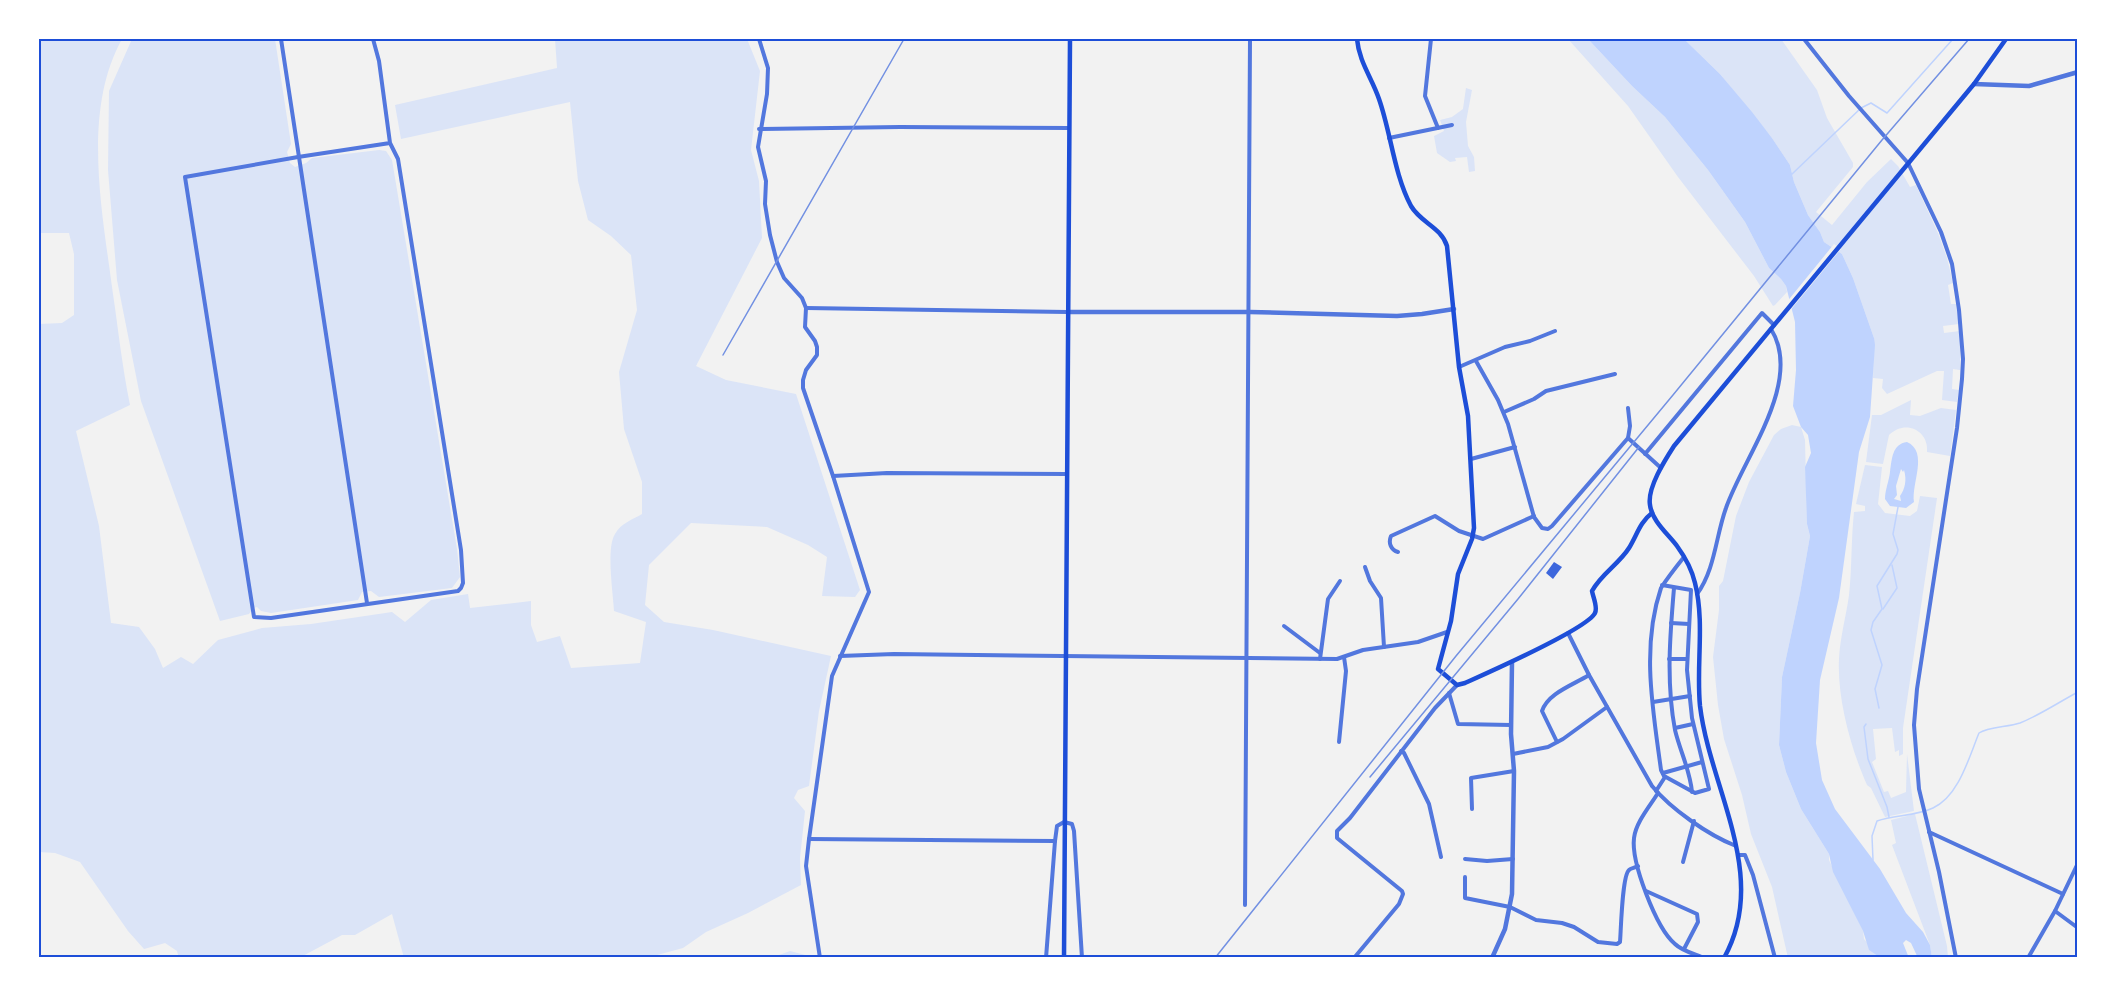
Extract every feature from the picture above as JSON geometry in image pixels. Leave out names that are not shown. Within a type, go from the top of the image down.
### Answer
[{"type":"main road","points":[[1064,958],[1070,39]]},
{"type":"main road","points":[[1357,39],[1362,63],[1379,98],[1410,203],[1421,218],[1445,238],[1459,367],[1468,416],[1473,536],[1458,574],[1450,621],[1438,669],[1457,685],[1512,663],[1568,633],[1593,616],[1596,612],[1592,591],[1629,548],[1642,521],[1652,513]]},
{"type":"main road","points":[[1724,958],[1734,934],[1741,905],[1741,881],[1736,846],[1704,731],[1698,684],[1697,595],[1692,574],[1684,557],[1652,513],[1650,499],[1661,468],[1674,446],[1974,84],[2006,39]]},
{"type":"street","points":[[281,39],[367,603]]},
{"type":"street","points":[[373,39],[379,61],[390,143],[398,159],[461,550],[463,583],[458,591],[271,618],[254,617],[185,177],[390,143]]},
{"type":"street","points":[[759,39],[768,68],[758,147],[766,181],[765,204],[770,235],[784,278],[802,298],[806,308],[805,327],[817,347],[817,355],[806,370],[803,388],[833,476],[868,592],[832,676],[809,839],[806,866],[820,958]]},
{"type":"street","points":[[1245,905],[1250,39]]},
{"type":"street","points":[[1431,39],[1425,96],[1438,128]]},
{"type":"street","points":[[1804,39],[1906,164],[1941,232],[1952,264],[1963,359],[1957,428],[1917,688],[1914,725],[1918,789],[1939,872],[1956,958]]},
{"type":"street","points":[[1974,84],[2029,86],[2078,72]]},
{"type":"street","points":[[1389,138],[1452,125]]},
{"type":"street","points":[[759,129],[1069,128]]},
{"type":"street","points":[[806,308],[1250,312],[1398,316],[1454,309]]},
{"type":"street","points":[[1645,453],[1762,313],[1773,327],[1779,351],[1781,368],[1778,388],[1759,437],[1726,505],[1704,586],[1697,595]]},
{"type":"street","points":[[1459,367],[1488,354],[1555,331]]},
{"type":"street","points":[[1476,361],[1504,412],[1534,516],[1542,528],[1548,529],[1552,526],[1628,438],[1630,426],[1628,408]]},
{"type":"street","points":[[1504,412],[1546,391],[1615,374]]},
{"type":"street","points":[[1628,438],[1661,468]]},
{"type":"street","points":[[1471,459],[1515,447]]},
{"type":"street","points":[[833,476],[887,473],[1066,474]]},
{"type":"street","points":[[1398,552],[1394,551],[1390,544],[1390,536],[1431,517],[1439,518],[1459,531],[1483,540],[1534,516]]},
{"type":"street","points":[[1684,557],[1662,585],[1652,623],[1649,664],[1664,775],[1636,829],[1634,838],[1635,857],[1659,925],[1676,945],[1704,958]]},
{"type":"street","points":[[1365,567],[1370,581],[1381,598],[1384,647]]},
{"type":"street","points":[[1320,659],[1328,598],[1340,581]]},
{"type":"street","points":[[1662,585],[1690,590],[1687,659],[1690,696],[1693,724],[1709,789],[1695,793],[1664,775]]},
{"type":"street","points":[[1674,588],[1669,659],[1672,699],[1675,728],[1687,766],[1692,792]]},
{"type":"street","points":[[1671,623],[1689,624]]},
{"type":"street","points":[[1284,626],[1320,653]]},
{"type":"street","points":[[840,656],[894,654],[1320,659],[1344,657],[1351,653],[1418,642],[1447,632]]},
{"type":"street","points":[[1568,633],[1589,675],[1657,792],[1679,812],[1736,846]]},
{"type":"street","points":[[1339,742],[1346,671],[1344,657]]},
{"type":"street","points":[[1669,659],[1687,659]]},
{"type":"street","points":[[1492,958],[1505,929],[1510,907],[1514,771],[1511,725],[1512,663]]},
{"type":"street","points":[[1557,742],[1544,718],[1542,711],[1544,706],[1550,699],[1589,675]]},
{"type":"street","points":[[1354,958],[1399,904],[1403,894],[1337,838],[1336,834],[1401,751],[1457,685]]},
{"type":"street","points":[[1449,693],[1458,724],[1511,725]]},
{"type":"street","points":[[1653,702],[1690,696]]},
{"type":"street","points":[[1513,754],[1540,749],[1557,742],[1607,707]]},
{"type":"street","points":[[1675,728],[1693,724]]},
{"type":"street","points":[[1401,751],[1429,804],[1441,857]]},
{"type":"street","points":[[1664,775],[1702,762]]},
{"type":"street","points":[[1472,809],[1471,778],[1514,771]]},
{"type":"street","points":[[1683,862],[1694,821]]},
{"type":"street","points":[[1046,958],[1054,841],[1057,826],[1064,822],[1072,824],[1074,831],[1082,958]]},
{"type":"street","points":[[1928,831],[2063,894]]},
{"type":"street","points":[[809,839],[1054,841]]},
{"type":"street","points":[[1738,855],[1745,855],[1754,875],[1775,958]]},
{"type":"street","points":[[1465,859],[1487,861],[1500,858],[1513,859]]},
{"type":"street","points":[[2028,958],[2055,911],[2078,863]]},
{"type":"street","points":[[1465,877],[1465,898],[1510,907],[1536,920],[1574,927],[1598,942],[1617,944],[1620,942],[1622,901],[1627,874],[1629,870],[1638,866]]},
{"type":"street","points":[[1645,890],[1697,914],[1698,922],[1684,949]]},
{"type":"street","points":[[2055,911],[2078,928]]},
{"type":"shaded area","points":[[39,39],[122,39],[110,67],[102,97],[98,161],[104,226],[130,405],[76,431],[99,526],[111,623],[139,627],[155,649],[163,668],[181,657],[193,664],[218,640],[262,628],[311,624],[392,612],[405,622],[431,600],[468,594],[470,608],[531,601],[531,625],[537,642],[560,636],[571,668],[640,663],[646,622],[614,611],[611,571],[612,541],[617,530],[642,514],[642,482],[624,429],[619,372],[637,310],[631,255],[611,236],[588,220],[578,181],[570,102],[401,139],[395,105],[557,68],[555,39],[747,39],[760,71],[751,150],[759,181],[762,238],[696,366],[726,380],[796,394],[860,590],[855,597],[822,596],[827,557],[808,545],[767,527],[691,523],[649,565],[645,605],[664,622],[713,630],[831,656],[819,711],[809,786],[798,790],[794,798],[805,811],[800,858],[801,885],[706,932],[683,948],[646,958],[404,958],[392,914],[355,935],[342,935],[299,958],[179,958],[177,951],[165,943],[144,949],[128,931],[80,862],[55,853],[39,852],[39,324],[62,323],[74,315],[74,254],[69,233],[39,233]]},
{"type":"shaded area","points":[[132,39],[275,39],[291,144],[287,152],[290,163],[295,167],[312,158],[379,150],[386,151],[392,160],[457,549],[460,577],[452,588],[379,597],[371,591],[362,592],[358,600],[271,613],[261,611],[257,607],[253,608],[249,614],[220,621],[141,401],[117,280],[108,170],[109,91]]},
{"type":"shaded area","points":[[1568,39],[1588,39],[1665,117],[1708,170],[1745,222],[1769,268],[1786,286],[1787,292],[1775,305],[1773,306],[1754,276],[1678,177],[1628,106]]},
{"type":"shaded area","points":[[1684,39],[1781,39],[1817,90],[1827,118],[1853,163],[1853,167],[1816,212],[1832,225],[1867,182],[1891,159],[1898,166],[1910,187],[1916,185],[1938,233],[1953,283],[1948,285],[1951,304],[1956,304],[1959,324],[1943,326],[1944,333],[1960,331],[1960,370],[1953,369],[1952,389],[1959,390],[1957,402],[1942,400],[1944,371],[1937,371],[1887,394],[1882,388],[1883,379],[1873,378],[1874,338],[1842,254],[1824,242],[1808,215],[1794,182],[1790,165],[1772,138],[1720,74]]},
{"type":"shaded area","points":[[1466,88],[1472,90],[1466,122],[1468,146],[1474,157],[1475,171],[1469,172],[1467,157],[1455,158],[1456,161],[1450,162],[1437,153],[1434,136],[1444,131],[1440,120],[1452,117],[1463,109]]},
{"type":"shaded area","points":[[1911,400],[1910,415],[1920,416],[1941,408],[1956,410],[1950,456],[1927,452],[1927,444],[1920,433],[1915,429],[1902,428],[1889,435],[1883,464],[1866,462],[1872,415],[1881,415]]},
{"type":"shaded area","points":[[1792,425],[1801,427],[1805,440],[1807,524],[1810,536],[1782,677],[1779,745],[1786,772],[1801,809],[1829,854],[1829,860],[1863,931],[1864,939],[1881,958],[1788,958],[1772,887],[1751,834],[1742,795],[1724,739],[1718,705],[1713,657],[1719,610],[1719,586],[1723,581],[1736,516],[1749,482],[1774,435],[1781,429]]},
{"type":"shaded area","points":[[1865,465],[1882,467],[1878,504],[1885,513],[1910,516],[1917,511],[1920,496],[1937,498],[1903,728],[1903,754],[1899,756],[1899,750],[1895,752],[1892,728],[1873,729],[1876,759],[1872,762],[1884,792],[1888,791],[1891,798],[1906,792],[1907,754],[1914,811],[1885,817],[1871,788],[1867,785],[1856,756],[1846,723],[1839,674],[1841,643],[1849,595],[1854,512],[1865,511],[1865,506],[1856,504]]},
{"type":"shaded area","points":[[1915,814],[1948,958],[1932,958],[1930,945],[1892,845],[1896,843],[1891,820]]},
{"type":"shaded area","points":[[790,951],[817,958],[771,958]]},
{"type":"water","points":[[1588,39],[1684,39],[1720,74],[1772,138],[1790,165],[1794,182],[1808,215],[1824,242],[1842,254],[1853,278],[1875,345],[1870,417],[1859,452],[1839,598],[1820,680],[1816,743],[1822,780],[1835,809],[1880,869],[1906,913],[1923,932],[1930,945],[1932,958],[1918,958],[1911,943],[1906,940],[1903,943],[1909,958],[1881,958],[1869,950],[1863,931],[1833,872],[1829,854],[1801,809],[1786,772],[1779,745],[1782,677],[1810,536],[1807,524],[1805,467],[1811,453],[1808,435],[1801,427],[1793,406],[1796,370],[1795,322],[1786,286],[1769,268],[1745,222],[1708,170],[1665,117]]},
{"type":"water","points":[[1907,442],[1913,447],[1918,461],[1914,502],[1906,508],[1890,506],[1885,499],[1894,453],[1902,443]],"holes":[[[1901,469],[1903,472],[1904,470],[1905,481],[1900,496],[1901,501],[1894,499],[1897,495],[1896,486]]]},
{"type":"pier","points":[[1834,244],[1841,249],[1788,313],[1786,303]]},
{"type":"building","points":[[1554,562],[1562,567],[1553,579],[1546,573]]},
{"type":"waterway","points":[[1791,175],[1861,108],[1871,103],[1887,113],[1953,39]]},
{"type":"waterway","points":[[1879,708],[1875,689],[1882,665],[1871,630],[1873,622],[1882,609],[1877,586],[1898,550],[1893,534],[1898,507]]},
{"type":"waterway","points":[[1883,609],[1897,588],[1892,565]]},
{"type":"waterway","points":[[1873,860],[1872,836],[1877,821],[1926,811],[1942,802],[1950,795],[1962,775],[1979,733],[2020,723],[2078,692]]},
{"type":"waterway","points":[[1866,724],[1864,727],[1868,759],[1889,817]]},
{"type":"railway","points":[[723,355],[904,39]]},
{"type":"railway","points":[[1215,958],[1456,656],[1882,140],[1969,39]]},
{"type":"railway","points":[[1370,777],[1518,599],[1639,447]]}]
